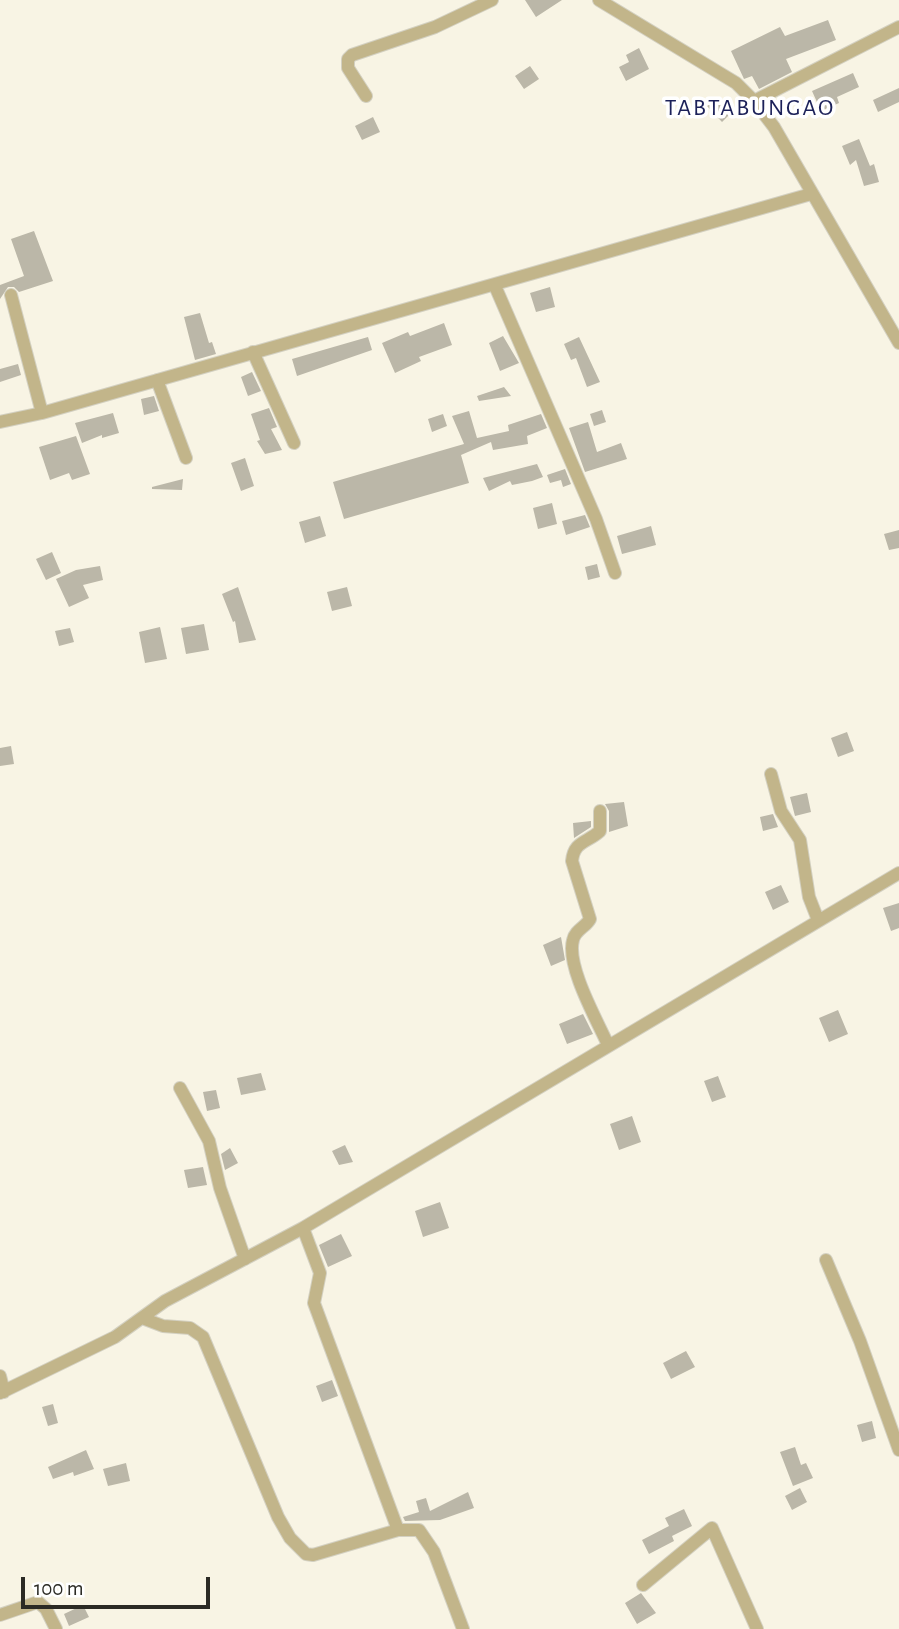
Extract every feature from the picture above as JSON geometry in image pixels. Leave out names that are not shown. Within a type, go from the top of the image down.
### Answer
[{"type":"street","points":[[366,96],[348,68],[348,59],[352,55],[435,27],[492,0]]},
{"type":"street","points":[[599,0],[736,83],[754,100],[775,127],[899,344]]},
{"type":"street","points":[[754,100],[899,27]]},
{"type":"street","points":[[0,422],[42,413],[495,286],[811,194]]},
{"type":"street","points":[[495,286],[596,519],[615,573]]},
{"type":"street","points":[[11,295],[42,413]]},
{"type":"street","points":[[253,352],[294,443]]},
{"type":"street","points":[[157,380],[186,458]]},
{"type":"street","points":[[771,774],[781,811],[800,840],[809,897],[818,920]]},
{"type":"street","points":[[600,811],[600,831],[576,845],[573,853],[572,861],[590,919],[574,935],[572,948],[588,1002],[608,1045]]},
{"type":"street","points":[[0,1376],[2,1393],[92,1351],[165,1301],[303,1228],[899,873]]},
{"type":"street","points":[[180,1088],[209,1141],[220,1188],[244,1259]]},
{"type":"street","points":[[303,1228],[320,1273],[314,1303],[398,1530]]},
{"type":"street","points":[[826,1260],[860,1341],[899,1450]]},
{"type":"street","points":[[142,1318],[163,1326],[190,1328],[203,1337],[278,1517],[303,1552],[313,1555],[398,1530],[419,1530],[434,1552],[463,1629]]},
{"type":"street","points":[[643,1585],[712,1528],[757,1629]]},
{"type":"street","points":[[0,1615],[38,1602],[46,1609],[56,1629]]},
{"type":"building","points":[[525,0],[562,0],[536,17]]},
{"type":"building","points":[[828,20],[836,40],[786,59],[792,72],[759,89],[752,76],[744,79],[731,51],[780,27],[785,36]]},
{"type":"building","points":[[639,48],[649,69],[626,81],[619,67],[629,62],[626,55]]},
{"type":"building","points":[[530,66],[539,79],[524,89],[515,76]]},
{"type":"building","points":[[853,73],[859,87],[837,97],[839,103],[821,111],[812,91]]},
{"type":"building","points":[[899,88],[899,102],[878,112],[873,100]]},
{"type":"building","points":[[720,99],[732,112],[722,122],[707,106]]},
{"type":"building","points":[[373,117],[380,132],[362,140],[355,126]]},
{"type":"building","points":[[859,139],[870,166],[874,164],[879,182],[864,186],[856,160],[850,165],[842,146]]},
{"type":"building","points":[[34,231],[53,281],[19,292],[14,287],[8,287],[0,299],[0,285],[24,276],[11,239]]},
{"type":"building","points":[[550,287],[555,307],[536,312],[530,293]]},
{"type":"building","points":[[200,313],[209,343],[212,342],[216,354],[195,360],[184,317]]},
{"type":"building","points":[[444,323],[452,345],[419,357],[421,361],[395,373],[382,343],[408,332],[410,336]]},
{"type":"building","points":[[503,336],[519,363],[500,371],[489,343]]},
{"type":"building","points":[[368,337],[372,350],[297,376],[292,359]]},
{"type":"building","points":[[579,337],[600,382],[587,387],[576,358],[571,360],[564,344]]},
{"type":"building","points":[[18,364],[21,375],[0,382],[0,369]]},
{"type":"building","points":[[252,372],[261,391],[248,396],[241,377]]},
{"type":"building","points":[[504,387],[511,396],[479,401],[477,396]]},
{"type":"building","points":[[154,396],[159,411],[144,415],[141,399]]},
{"type":"building","points":[[269,408],[277,427],[271,429],[282,450],[265,454],[257,441],[260,440],[251,414]]},
{"type":"building","points":[[602,410],[606,422],[594,426],[590,414]]},
{"type":"building","points":[[469,411],[477,438],[509,431],[508,425],[541,414],[547,428],[527,436],[528,444],[493,450],[491,442],[461,455],[469,483],[344,519],[333,482],[464,444],[452,416]]},
{"type":"building","points":[[113,413],[119,433],[102,438],[102,435],[82,443],[75,423]]},
{"type":"building","points":[[443,414],[447,426],[432,432],[428,419]]},
{"type":"building","points":[[588,422],[597,452],[621,443],[627,459],[585,472],[569,428]]},
{"type":"building","points":[[76,436],[90,474],[72,480],[69,473],[50,480],[39,447]]},
{"type":"building","points":[[245,458],[254,486],[241,491],[231,463]]},
{"type":"building","points":[[537,464],[543,477],[532,481],[512,485],[510,481],[489,491],[483,478]]},
{"type":"building","points":[[565,469],[571,484],[563,487],[561,480],[550,483],[547,475]]},
{"type":"building","points":[[183,479],[182,490],[152,489],[152,487]]},
{"type":"building","points":[[552,503],[557,524],[538,529],[533,508]]},
{"type":"building","points":[[585,515],[590,527],[566,535],[562,521]]},
{"type":"building","points":[[320,516],[326,536],[305,543],[299,522]]},
{"type":"building","points":[[651,526],[656,545],[622,554],[617,536]]},
{"type":"building","points":[[899,530],[899,548],[889,550],[884,534]]},
{"type":"building","points":[[52,552],[61,573],[46,580],[36,559]]},
{"type":"building","points":[[597,564],[600,577],[588,580],[585,567]]},
{"type":"building","points":[[100,566],[103,580],[83,585],[89,598],[69,607],[56,579],[76,570]]},
{"type":"building","points":[[238,587],[256,640],[239,643],[235,621],[233,622],[222,594]]},
{"type":"building","points":[[347,587],[352,606],[332,611],[327,592]]},
{"type":"building","points":[[204,624],[209,650],[186,654],[181,628]]},
{"type":"building","points":[[160,627],[167,659],[145,663],[139,632]]},
{"type":"building","points":[[70,628],[74,642],[59,646],[55,631]]},
{"type":"building","points":[[847,732],[854,751],[838,757],[831,738]]},
{"type":"building","points":[[11,746],[14,764],[0,766],[0,748]]},
{"type":"building","points":[[807,793],[811,812],[795,816],[790,797]]},
{"type":"building","points":[[624,802],[628,826],[609,832],[609,811],[605,804]]},
{"type":"building","points":[[773,814],[778,827],[763,831],[760,817]]},
{"type":"building","points":[[591,821],[591,827],[574,838],[573,823]]},
{"type":"building","points":[[781,885],[789,902],[773,910],[765,892]]},
{"type":"building","points":[[899,903],[899,928],[891,931],[883,908]]},
{"type":"building","points":[[561,937],[565,960],[551,966],[543,945]]},
{"type":"building","points":[[838,1010],[848,1034],[829,1042],[819,1018]]},
{"type":"building","points":[[583,1014],[593,1034],[567,1044],[559,1024]]},
{"type":"building","points":[[261,1073],[266,1090],[241,1095],[237,1078]]},
{"type":"building","points":[[718,1076],[726,1097],[712,1102],[704,1081]]},
{"type":"building","points":[[216,1090],[220,1108],[207,1111],[203,1092]]},
{"type":"building","points":[[632,1116],[641,1142],[619,1150],[610,1124]]},
{"type":"building","points":[[345,1145],[353,1162],[339,1165],[332,1151]]},
{"type":"building","points":[[230,1148],[238,1163],[225,1170],[221,1154]]},
{"type":"building","points":[[203,1167],[207,1185],[188,1188],[184,1170]]},
{"type":"building","points":[[440,1202],[449,1228],[423,1237],[415,1211]]},
{"type":"building","points":[[341,1234],[352,1256],[328,1267],[319,1245]]},
{"type":"building","points":[[686,1351],[695,1367],[671,1379],[663,1363]]},
{"type":"building","points":[[332,1380],[338,1396],[322,1402],[316,1386]]},
{"type":"building","points":[[53,1404],[58,1423],[48,1426],[42,1407]]},
{"type":"building","points":[[872,1421],[876,1438],[862,1442],[857,1425]]},
{"type":"building","points":[[795,1447],[801,1465],[806,1463],[813,1478],[793,1486],[780,1452]]},
{"type":"building","points":[[86,1450],[94,1469],[53,1479],[48,1467]]},
{"type":"building","points":[[126,1463],[130,1481],[108,1486],[103,1469]]},
{"type":"building","points":[[800,1488],[807,1502],[792,1510],[785,1496]]},
{"type":"building","points":[[468,1492],[474,1508],[440,1520],[405,1521],[403,1517],[419,1512],[416,1501],[426,1498],[430,1511]]},
{"type":"building","points":[[684,1509],[692,1526],[672,1536],[674,1541],[649,1554],[642,1540],[669,1526],[665,1518]]},
{"type":"building","points":[[641,1593],[656,1613],[637,1624],[625,1603]]},
{"type":"building","points":[[83,1605],[89,1617],[69,1626],[64,1614]]},
{"type":"district","name":"TABTABUNGAO","points":[[750,108]]}]
